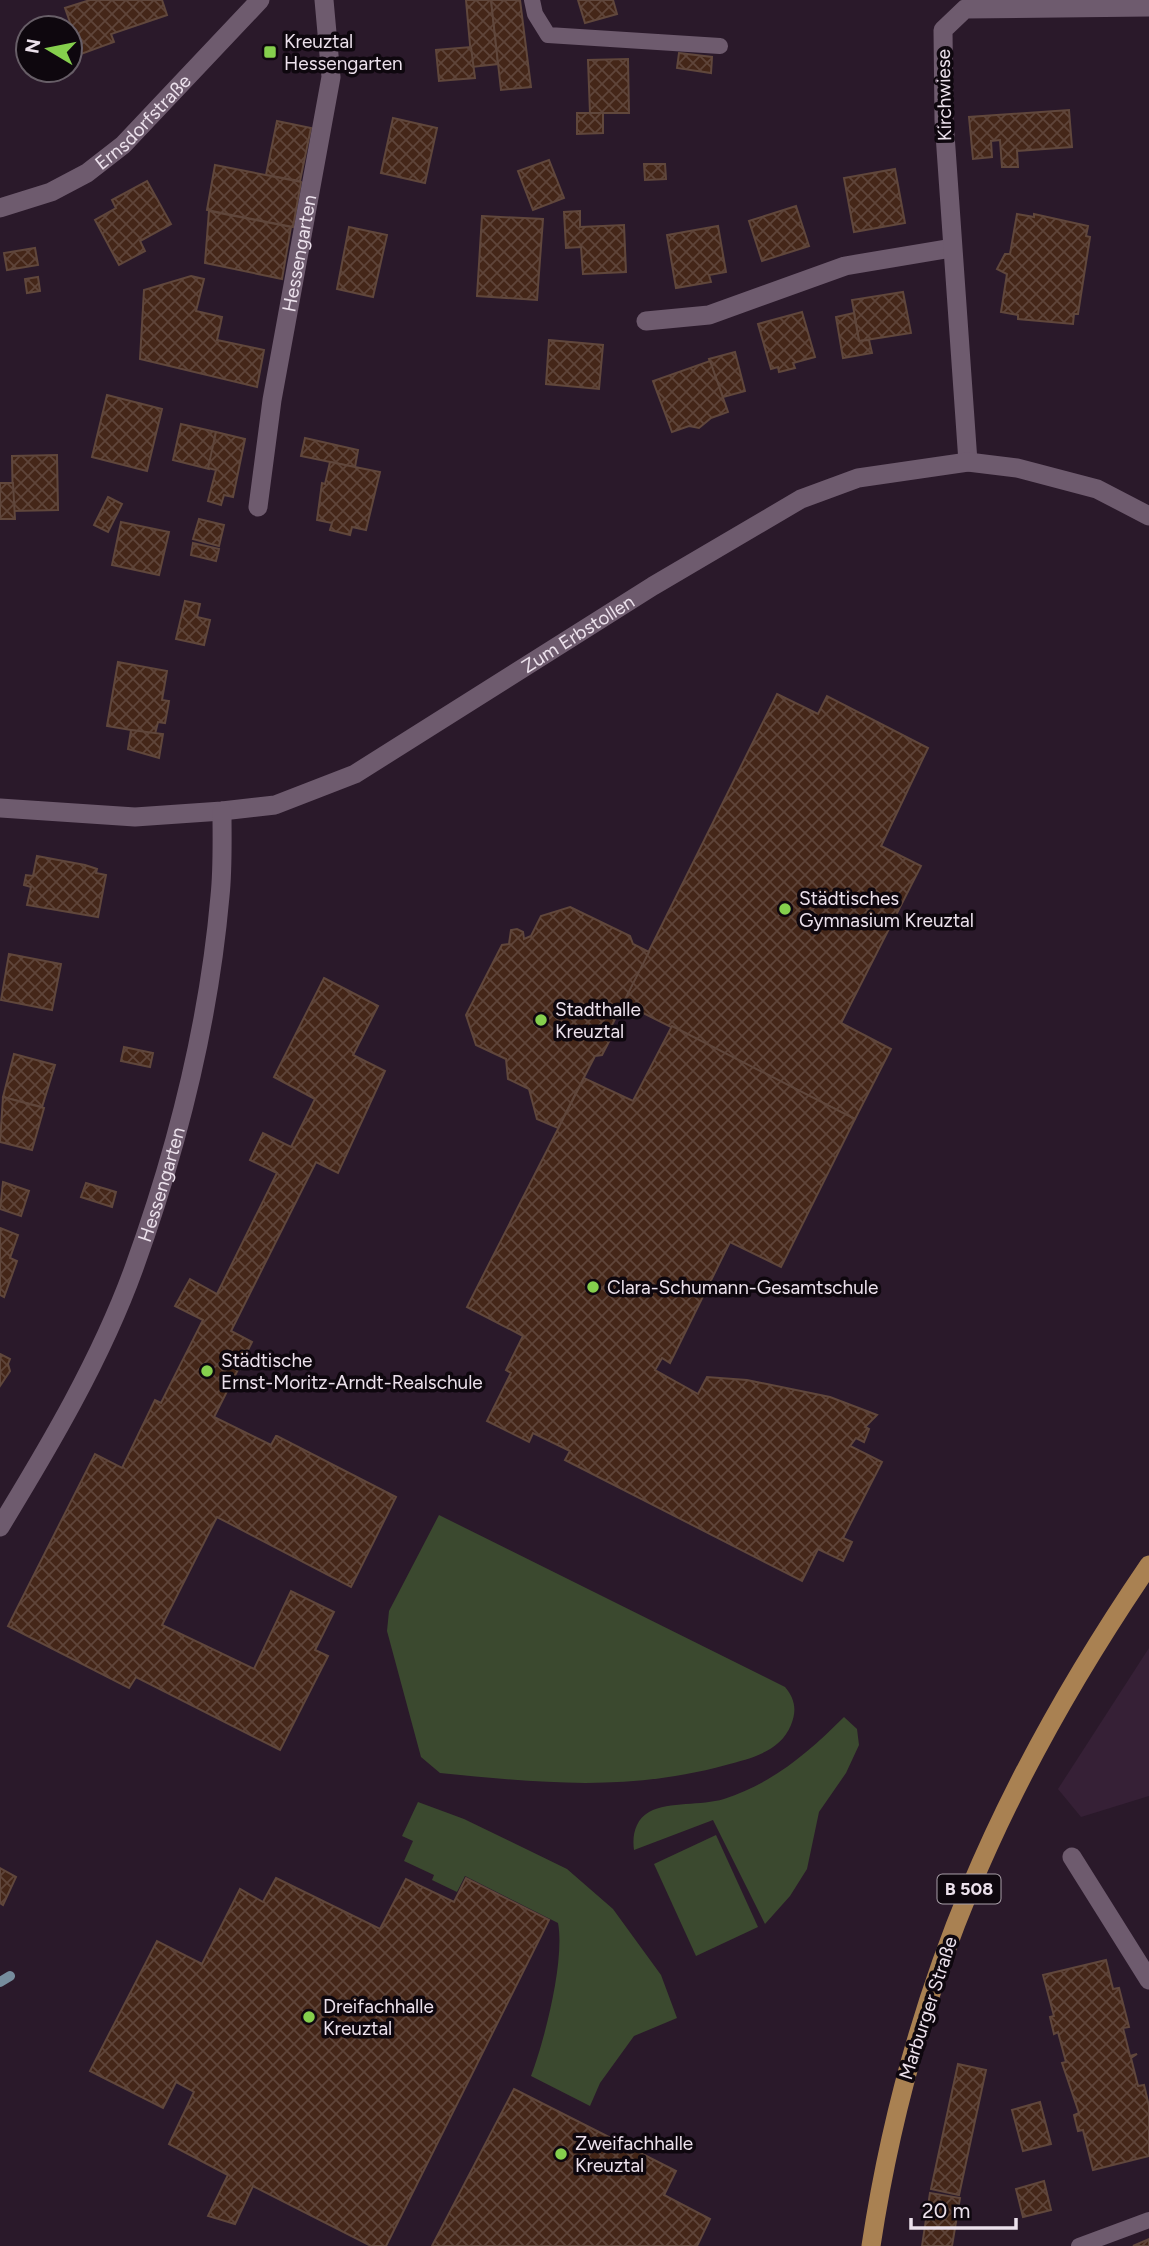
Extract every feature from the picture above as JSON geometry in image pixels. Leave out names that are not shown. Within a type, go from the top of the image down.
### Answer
[{"type":"main road","name":"Marburger Straße","points":[[871,2246],[882,2177],[907,2067],[945,1950],[977,1867],[1030,1758],[1078,1673],[1149,1565]]},
{"type":"street","name":"Ernsdorfstraße","points":[[0,208],[51,192],[87,173],[123,145],[260,0]]},
{"type":"street","name":"Hessengarten","points":[[258,507],[272,400],[331,77],[324,0]]},
{"type":"street","name":"Kirchwiese","points":[[968,462],[952,248],[943,30],[965,9],[1149,7]]},
{"type":"street","points":[[646,321],[709,315],[845,265],[952,248]]},
{"type":"street","name":"Zum Erbstollen","points":[[0,808],[135,817],[275,805],[355,774],[653,586],[801,499],[858,478],[968,462],[1017,468],[1097,489],[1149,516]]},
{"type":"street","name":"Hessengarten","points":[[0,1527],[51,1443],[89,1367],[134,1270],[164,1175],[208,987],[220,894],[222,811]]},
{"type":"street","points":[[1072,1857],[1149,1980]]},
{"type":"lane","points":[[533,0],[535,14],[548,35],[720,46]]},
{"type":"lane","points":[[1079,2246],[1149,2220]]},
{"type":"shaded area","points":[[1149,1648],[1149,1796],[1081,1817],[1058,1789]]},
{"type":"green space","points":[[439,1515],[785,1687],[793,1700],[794,1710],[793,1720],[786,1734],[772,1748],[755,1756],[690,1774],[654,1779],[584,1783],[440,1773],[421,1757],[387,1631],[389,1611]]},
{"type":"green space","points":[[844,1717],[857,1729],[859,1745],[846,1773],[819,1812],[807,1869],[790,1896],[765,1924],[713,1820],[634,1850],[636,1829],[644,1815],[666,1806],[724,1799],[742,1792],[774,1776],[803,1755]]},
{"type":"green space","points":[[418,1802],[464,1819],[567,1869],[613,1909],[661,1975],[677,2018],[634,2036],[600,2083],[590,2106],[531,2076],[548,2021],[556,1978],[559,1957],[558,1923],[465,1876],[457,1892],[432,1880],[434,1875],[404,1861],[413,1841],[402,1836]]},
{"type":"green space","points":[[716,1835],[758,1927],[696,1956],[654,1864]]},
{"type":"building","points":[[90,0],[162,0],[167,15],[111,34],[114,42],[84,53],[84,14],[67,14],[65,8]]},
{"type":"building","points":[[466,0],[491,0],[498,64],[472,67]]},
{"type":"building","points":[[491,0],[520,0],[531,87],[501,90]]},
{"type":"building","points":[[578,0],[613,0],[617,14],[585,23]]},
{"type":"building","points":[[471,47],[475,78],[439,81],[436,50]]},
{"type":"building","points":[[679,53],[712,57],[711,73],[677,68]]},
{"type":"building","points":[[628,59],[629,113],[590,113],[588,60]]},
{"type":"building","points":[[1069,110],[1072,147],[1017,151],[1018,167],[1002,167],[1000,140],[991,141],[992,157],[973,159],[969,117]]},
{"type":"building","points":[[577,113],[603,113],[603,133],[577,134]]},
{"type":"building","points":[[393,118],[437,128],[425,183],[381,173]]},
{"type":"building","points":[[277,121],[311,128],[300,181],[266,175]]},
{"type":"building","points":[[549,160],[564,198],[533,210],[518,171]]},
{"type":"building","points":[[644,164],[665,164],[666,179],[645,180]]},
{"type":"building","points":[[215,165],[301,182],[293,227],[207,210]]},
{"type":"building","points":[[895,169],[905,223],[854,232],[844,178]]},
{"type":"building","points":[[147,181],[171,224],[140,241],[145,251],[119,265],[95,220],[116,208],[112,200]]},
{"type":"building","points":[[796,206],[809,246],[762,261],[749,221]]},
{"type":"building","points":[[209,211],[291,227],[282,279],[205,263]]},
{"type":"building","points":[[580,211],[580,227],[624,225],[626,272],[583,274],[581,247],[566,248],[564,212]]},
{"type":"building","points":[[1017,214],[1034,217],[1034,214],[1088,226],[1086,236],[1090,237],[1078,314],[1074,314],[1073,324],[1018,319],[1018,315],[1001,312],[1007,274],[997,269],[1005,254],[1010,254]]},
{"type":"building","points":[[482,216],[543,219],[537,300],[477,296]]},
{"type":"building","points":[[718,226],[726,272],[709,275],[711,282],[676,288],[667,235]]},
{"type":"building","points":[[349,227],[387,235],[373,297],[337,289]]},
{"type":"building","points":[[35,248],[38,265],[7,270],[4,253]]},
{"type":"building","points":[[191,276],[204,279],[196,311],[222,317],[217,340],[264,350],[257,387],[140,359],[144,290]]},
{"type":"building","points":[[38,277],[40,291],[27,293],[25,279]]},
{"type":"building","points":[[903,292],[911,333],[859,341],[852,300]]},
{"type":"building","points":[[802,312],[815,357],[793,363],[795,368],[779,372],[778,367],[771,369],[758,324]]},
{"type":"building","points":[[854,313],[859,341],[869,340],[872,353],[843,358],[836,317]]},
{"type":"building","points":[[549,340],[603,345],[599,389],[546,384]]},
{"type":"building","points":[[735,352],[745,391],[723,397],[709,359]]},
{"type":"building","points":[[710,361],[728,412],[711,418],[699,428],[689,426],[672,432],[653,381]]},
{"type":"building","points":[[107,395],[162,409],[147,471],[92,457]]},
{"type":"building","points":[[181,424],[216,432],[209,469],[173,460]]},
{"type":"building","points":[[216,432],[245,439],[233,497],[224,495],[221,505],[208,501],[216,470],[208,468]]},
{"type":"building","points":[[305,438],[358,450],[355,467],[301,456]]},
{"type":"building","points":[[57,455],[58,510],[13,511],[12,456]]},
{"type":"building","points":[[330,462],[380,472],[366,530],[352,527],[350,535],[330,530],[332,523],[317,520],[322,483],[325,484]]},
{"type":"building","points":[[0,483],[13,483],[15,519],[0,519]]},
{"type":"building","points":[[108,497],[122,504],[108,532],[94,525]]},
{"type":"building","points":[[199,519],[224,525],[219,546],[193,539]]},
{"type":"building","points":[[121,522],[169,532],[159,575],[112,565]]},
{"type":"building","points":[[193,543],[219,549],[216,561],[191,555]]},
{"type":"building","points":[[185,601],[200,604],[197,617],[210,620],[204,645],[176,639]]},
{"type":"building","points":[[118,662],[167,671],[162,700],[169,701],[165,723],[158,722],[155,734],[107,726]]},
{"type":"building","name":"Städtisches Gymnasium Kreuztal","points":[[777,694],[818,714],[827,696],[928,748],[881,846],[921,866],[841,1023],[891,1049],[855,1119],[623,1003]]},
{"type":"building","points":[[131,730],[163,734],[159,758],[128,749]]},
{"type":"building","points":[[37,856],[85,865],[97,869],[96,873],[106,875],[98,917],[27,905],[31,887],[24,885],[26,875],[33,876]]},
{"type":"building","name":"Stadthalle Kreuztal","points":[[570,907],[630,936],[633,944],[649,952],[612,1025],[614,1032],[602,1055],[595,1056],[558,1128],[537,1119],[529,1089],[508,1079],[506,1059],[476,1045],[466,1015],[502,945],[509,944],[511,930],[523,932],[524,939],[531,936],[541,916]]},
{"type":"building","points":[[9,954],[61,964],[52,1010],[1,1000]]},
{"type":"building","name":"Städtische Ernst-Moritz-Arndt-Realschule","points":[[324,978],[378,1006],[353,1055],[385,1071],[338,1173],[316,1162],[231,1331],[252,1342],[214,1417],[271,1445],[277,1436],[396,1497],[351,1587],[217,1517],[162,1625],[254,1669],[291,1591],[334,1612],[315,1650],[328,1656],[280,1750],[136,1677],[129,1688],[8,1626],[95,1454],[122,1468],[155,1400],[161,1403],[203,1320],[175,1306],[190,1279],[217,1294],[277,1173],[250,1160],[263,1133],[291,1147],[315,1099],[274,1077]]},
{"type":"building","name":"Clara-Schumann-Gesamtschule","points":[[672,1026],[855,1119],[781,1267],[730,1242],[670,1363],[662,1358],[655,1370],[698,1394],[707,1377],[747,1380],[830,1397],[877,1415],[865,1427],[869,1429],[864,1442],[856,1438],[850,1446],[882,1462],[843,1538],[852,1542],[843,1561],[818,1549],[802,1581],[565,1460],[570,1451],[533,1433],[529,1442],[487,1421],[511,1373],[506,1370],[523,1336],[467,1307],[584,1078],[633,1101]]},
{"type":"building","points":[[124,1047],[153,1053],[150,1067],[121,1061]]},
{"type":"building","points":[[14,1054],[55,1065],[42,1107],[3,1097]]},
{"type":"building","points":[[3,1097],[44,1108],[32,1150],[0,1142]]},
{"type":"building","points":[[3,1182],[29,1191],[21,1216],[0,1209]]},
{"type":"building","points":[[86,1183],[116,1192],[112,1207],[81,1197]]},
{"type":"building","points":[[0,1228],[18,1235],[10,1258],[17,1261],[4,1297],[0,1295]]},
{"type":"building","points":[[0,1354],[10,1359],[10,1371],[0,1386]]},
{"type":"building","points":[[0,1868],[16,1877],[3,1905],[0,1903]]},
{"type":"building","name":"Dreifachhalle Kreuztal","points":[[276,1878],[380,1929],[406,1879],[454,1902],[466,1878],[549,1920],[386,2246],[371,2246],[253,2186],[235,2224],[208,2216],[228,2175],[169,2144],[194,2092],[176,2082],[163,2108],[90,2071],[157,1941],[202,1964],[240,1889],[263,1902]]},
{"type":"building","points":[[1106,1960],[1113,1989],[1119,1988],[1129,2027],[1123,2028],[1130,2056],[1137,2054],[1131,2058],[1138,2086],[1144,2085],[1149,2106],[1149,2156],[1093,2170],[1083,2130],[1078,2131],[1074,2115],[1079,2113],[1062,2063],[1066,2062],[1058,2032],[1054,2034],[1050,2017],[1054,2016],[1043,1975]]},
{"type":"building","points":[[958,2064],[986,2070],[959,2195],[931,2189]]},
{"type":"building","name":"Zweifachhalle Kreuztal","points":[[514,2089],[676,2171],[664,2195],[710,2219],[697,2246],[432,2246]]},
{"type":"building","points":[[1040,2102],[1051,2144],[1023,2151],[1012,2110]]},
{"type":"building","points":[[1044,2181],[1051,2210],[1023,2217],[1016,2189]]},
{"type":"building","points":[[930,2193],[960,2198],[952,2246],[922,2246]]},
{"type":"building","points":[[1149,2239],[1149,2246],[1133,2246]]},
{"type":"waterway","points":[[0,1982],[10,1976]]},
{"type":"place","name":"Kreuztal Hessengarten","points":[[270,52]]},
{"type":"place","name":"Städtisches Gymnasium Kreuztal","points":[[785,909]]},
{"type":"place","name":"Stadthalle Kreuztal","points":[[541,1020]]},
{"type":"place","name":"Clara-Schumann-Gesamtschule","points":[[593,1287]]},
{"type":"place","name":"Städtische Ernst-Moritz-Arndt-Realschule","points":[[207,1371]]},
{"type":"place","name":"Dreifachhalle Kreuztal","points":[[309,2017]]},
{"type":"place","name":"Zweifachhalle Kreuztal","points":[[561,2154]]}]
